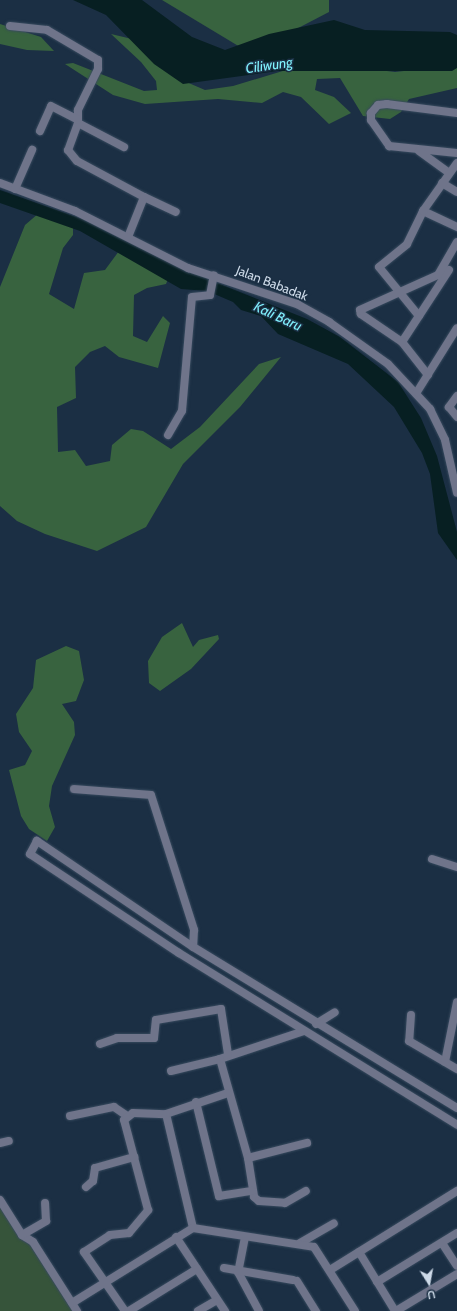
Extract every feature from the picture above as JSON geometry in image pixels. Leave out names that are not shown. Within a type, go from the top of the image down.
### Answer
[{"type":"street","points":[[10,26],[47,30],[98,60],[98,69],[78,110],[78,122],[68,150],[72,158],[144,197],[176,212]]},
{"type":"street","points":[[457,113],[387,104],[374,108],[371,120],[389,146],[419,151],[457,153]]},
{"type":"street","points":[[40,131],[51,106],[124,146]]},
{"type":"street","points":[[15,188],[32,150]]},
{"type":"street","points":[[419,151],[449,173]]},
{"type":"street","points":[[419,316],[398,294],[380,270],[380,264],[407,244],[423,211],[457,163]]},
{"type":"street","name":"Jalan Babadak","points":[[0,183],[75,211],[188,268],[214,274],[318,315],[384,361],[417,392],[438,421],[455,472],[457,493]]},
{"type":"street","points":[[442,183],[457,192]]},
{"type":"street","points":[[128,237],[144,197]]},
{"type":"street","points":[[423,211],[457,227]]},
{"type":"street","points":[[402,342],[451,268],[457,242]]},
{"type":"street","points":[[428,375],[402,342],[360,312],[363,308],[437,277],[451,268]]},
{"type":"street","points":[[168,435],[182,410],[192,297],[210,295],[214,274]]},
{"type":"street","points":[[417,392],[457,328]]},
{"type":"street","points":[[457,396],[449,407],[457,417]]},
{"type":"street","points":[[74,789],[151,795],[194,930],[193,947]]},
{"type":"street","points":[[457,1108],[316,1024],[193,947],[37,841],[30,854],[304,1031],[417,1098],[457,1125]]},
{"type":"street","points":[[432,859],[457,867]]},
{"type":"street","points":[[445,1062],[457,1002]]},
{"type":"street","points":[[100,1044],[117,1038],[154,1038],[156,1020],[221,1009],[228,1054]]},
{"type":"street","points":[[316,1024],[335,1012]]},
{"type":"street","points":[[411,1015],[409,1041],[457,1069]]},
{"type":"street","points":[[171,1071],[220,1059],[228,1054],[304,1031]]},
{"type":"street","points":[[220,1059],[228,1093],[248,1158],[252,1191],[258,1201],[277,1203],[290,1201],[306,1191]]},
{"type":"street","points":[[417,1098],[424,1088]]},
{"type":"street","points":[[70,1116],[114,1107],[126,1115],[166,1114],[196,1102],[228,1093]]},
{"type":"street","points":[[196,1102],[219,1196],[252,1191]]},
{"type":"street","points":[[166,1114],[193,1228]]},
{"type":"street","points":[[125,1311],[102,1281],[84,1252],[110,1235],[130,1233],[149,1209],[124,1120],[126,1115]]},
{"type":"street","points":[[0,1143],[8,1141]]},
{"type":"street","points":[[248,1158],[307,1143]]},
{"type":"street","points":[[86,1186],[93,1181],[95,1168],[134,1157]]},
{"type":"street","points":[[330,1270],[457,1190]]},
{"type":"street","points":[[0,1200],[22,1234],[33,1242],[77,1311]]},
{"type":"street","points":[[22,1234],[46,1220],[44,1203]]},
{"type":"street","points":[[300,1243],[334,1223]]},
{"type":"street","points":[[72,1303],[102,1281],[193,1228],[245,1237],[300,1243],[318,1250],[355,1311]]},
{"type":"street","points":[[377,1282],[457,1234]]},
{"type":"street","points":[[176,1237],[225,1311]]},
{"type":"street","points":[[245,1237],[238,1272],[259,1311]]},
{"type":"street","points":[[442,1243],[457,1266]]},
{"type":"street","points":[[359,1252],[395,1311],[457,1274]]},
{"type":"street","points":[[224,1268],[238,1272],[295,1280],[316,1311]]},
{"type":"street","points":[[129,1311],[197,1269]]},
{"type":"street","points":[[198,1311],[217,1300]]},
{"type":"green space","points":[[162,0],[329,0],[329,12],[250,53]]},
{"type":"green space","points":[[0,24],[41,37],[54,51],[27,50],[0,44]]},
{"type":"green space","points":[[111,34],[132,39],[177,78],[205,90],[233,86],[286,70],[338,65],[395,72],[457,65],[457,88],[409,99],[401,112],[390,119],[363,116],[340,78],[317,79],[315,90],[334,97],[351,113],[329,124],[301,97],[283,92],[262,103],[218,99],[145,104],[113,95],[65,64],[73,63],[144,91],[157,90],[156,81],[141,62]]},
{"type":"green space","points":[[39,213],[73,223],[73,235],[63,248],[49,294],[74,309],[84,273],[105,270],[119,251],[168,279],[166,284],[147,288],[134,295],[133,336],[147,342],[163,316],[170,323],[158,368],[119,357],[105,346],[90,352],[75,367],[76,398],[57,407],[58,452],[75,450],[86,466],[110,461],[112,445],[131,429],[143,431],[171,449],[200,427],[259,364],[281,357],[240,407],[183,464],[146,527],[97,551],[45,534],[17,521],[0,506],[0,287],[25,225]]},
{"type":"green space","points":[[182,623],[193,647],[199,640],[218,635],[219,639],[191,669],[160,691],[149,683],[148,661],[162,637]]},
{"type":"green space","points":[[66,646],[79,651],[84,680],[76,701],[62,704],[74,722],[75,735],[52,786],[49,806],[55,827],[47,841],[29,829],[21,816],[9,770],[25,765],[32,751],[19,732],[16,714],[33,688],[36,660]]},
{"type":"green space","points":[[0,1200],[22,1234],[33,1242],[78,1311],[0,1311]]},
{"type":"water","name":"Ciliwung","points":[[73,0],[142,0],[192,37],[225,50],[269,34],[334,20],[365,30],[450,32],[457,35],[457,68],[452,71],[277,71],[183,84],[154,64],[106,15]]},
{"type":"water","points":[[0,190],[82,219],[211,280],[208,291],[181,289],[80,231],[0,203]]},
{"type":"water","name":"Kali Baru","points":[[215,282],[307,319],[340,337],[398,382],[421,418],[437,456],[457,532],[457,560],[438,533],[430,474],[422,453],[394,407],[348,364],[278,334],[261,316],[241,310],[233,302],[212,293]]}]
